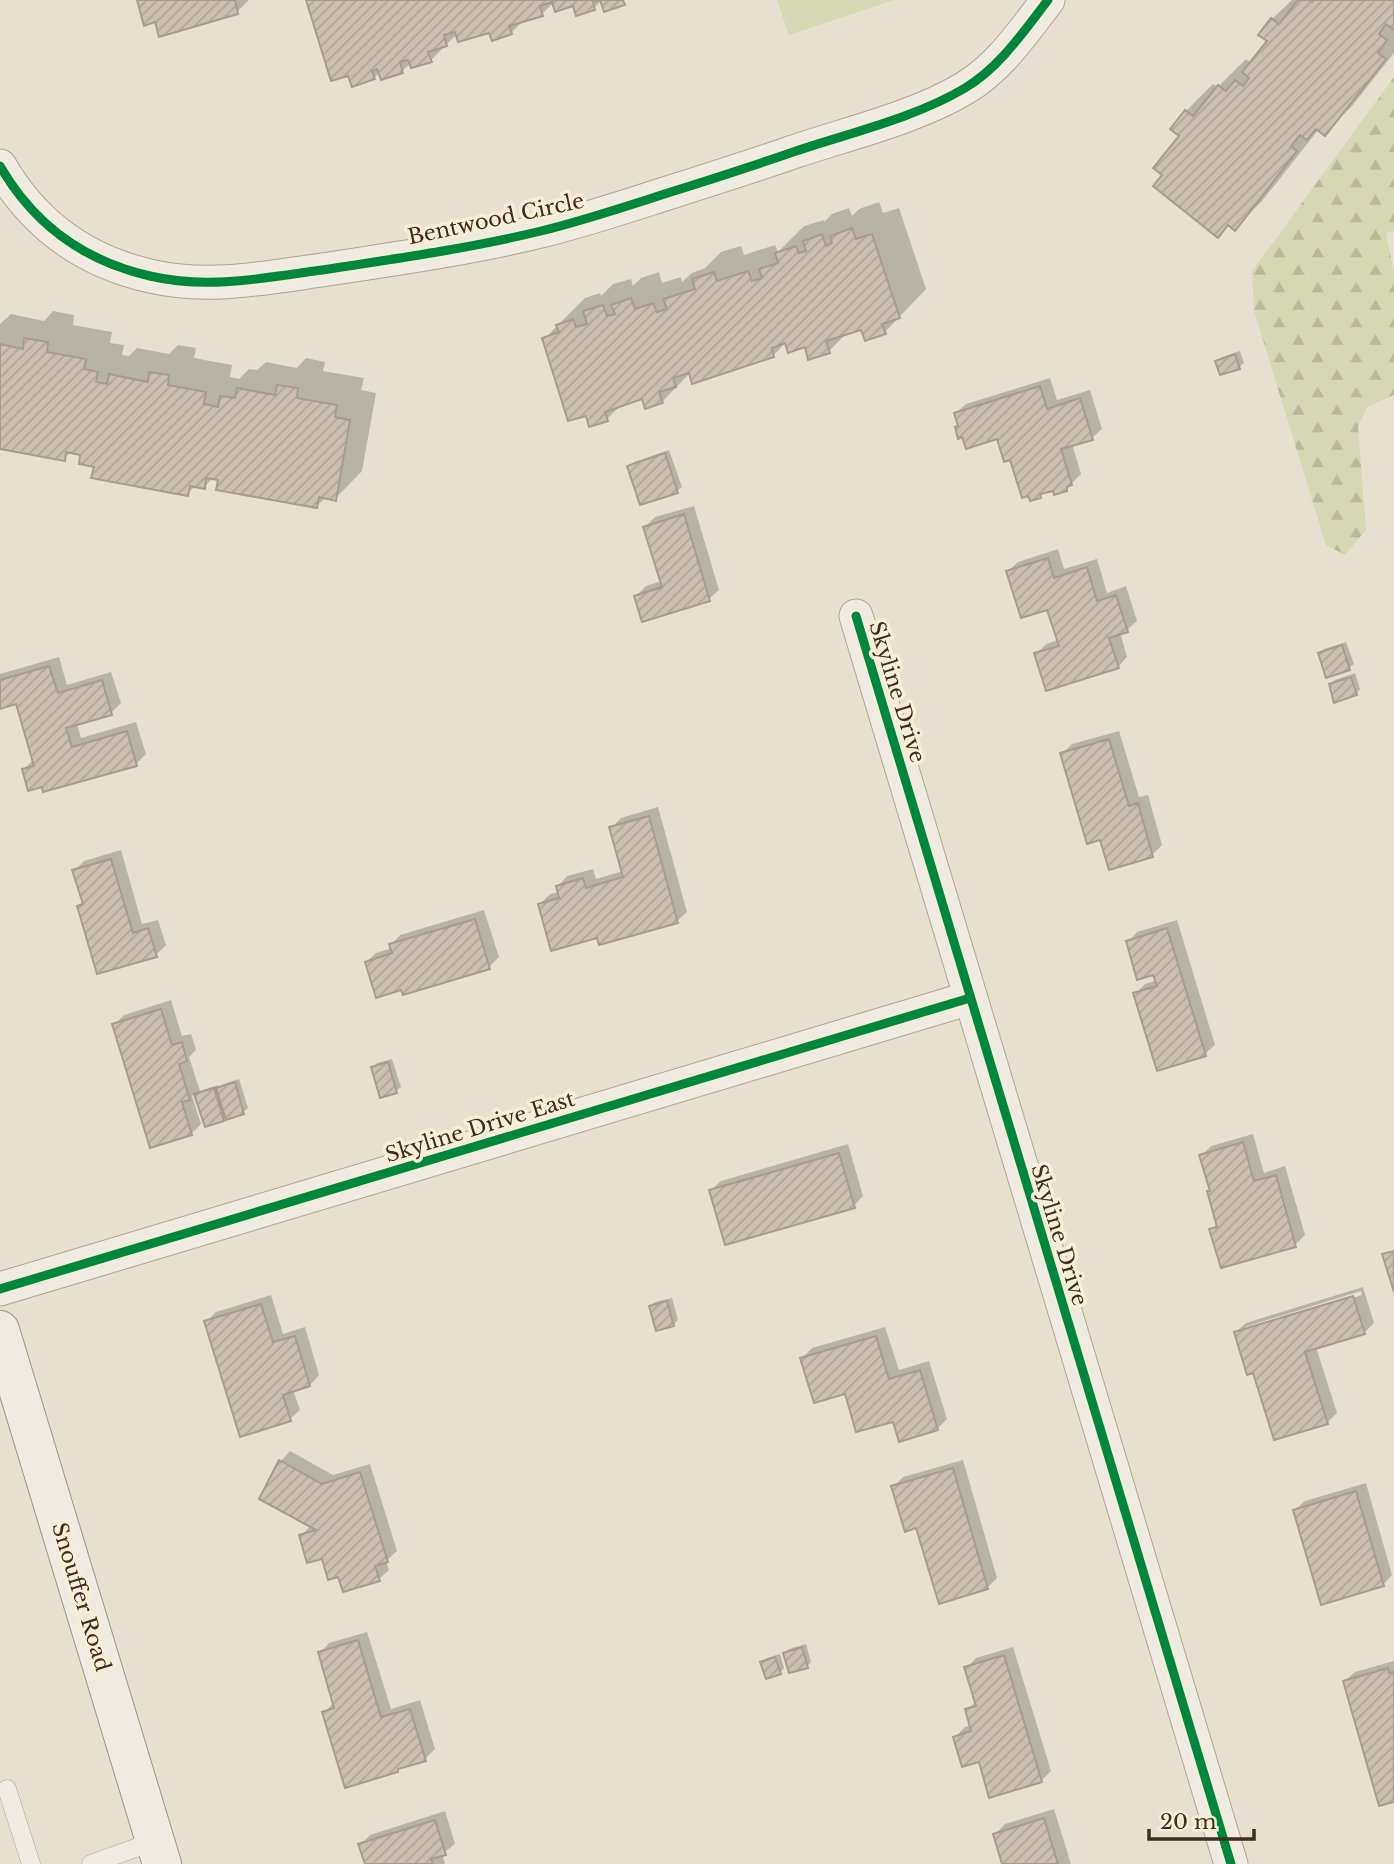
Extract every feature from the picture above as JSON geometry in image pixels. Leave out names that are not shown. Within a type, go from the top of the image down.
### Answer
[{"type":"main road","name":"Snouffer Road","points":[[0,1330],[159,1852]]},
{"type":"street","name":"Bentwood Circle","points":[[0,166],[9,183],[31,211],[53,231],[81,250],[116,266],[151,276],[192,282],[233,281],[415,256],[505,240],[618,209],[934,104],[983,76],[1009,51],[1048,0]]},
{"type":"street","name":"Skyline Drive","points":[[856,616],[1231,1864]]},
{"type":"street","name":"Skyline Drive East","points":[[0,1289],[970,998]]},
{"type":"lane","points":[[7,1789],[31,1864]]},
{"type":"lane","points":[[91,1864],[159,1852]]},
{"type":"green space","points":[[777,0],[894,0],[789,35]]},
{"type":"green space","points":[[1394,77],[1394,231],[1386,233],[1394,272],[1394,395],[1367,407],[1358,427],[1366,530],[1345,555],[1326,545],[1254,311],[1252,271]]},
{"type":"building","points":[[137,0],[235,0],[238,14],[159,37],[155,22],[144,26]]},
{"type":"building","points":[[306,0],[599,0],[593,2],[595,10],[576,16],[573,6],[555,12],[552,2],[540,6],[543,16],[509,26],[512,34],[492,41],[489,33],[458,42],[455,32],[444,35],[447,46],[428,52],[432,62],[411,68],[408,60],[400,62],[403,73],[381,80],[377,69],[372,71],[375,79],[352,87],[348,76],[331,81]]},
{"type":"building","points":[[600,0],[623,0],[625,5],[604,12]]},
{"type":"building","points":[[1298,0],[1394,0],[1394,30],[1386,24],[1379,34],[1387,40],[1378,53],[1386,59],[1325,136],[1316,129],[1307,140],[1300,135],[1291,146],[1297,151],[1235,231],[1228,225],[1218,238],[1153,186],[1162,175],[1153,168],[1179,136],[1170,129],[1185,110],[1193,116],[1218,85],[1226,91],[1235,80],[1243,86],[1249,78],[1242,72],[1267,41],[1258,35],[1271,18],[1279,24]]},
{"type":"building","points":[[852,228],[856,239],[872,234],[900,318],[882,324],[886,334],[865,341],[861,330],[826,341],[830,353],[808,360],[805,347],[788,353],[785,343],[772,348],[774,357],[692,384],[689,373],[673,378],[676,387],[659,392],[663,403],[645,409],[642,399],[605,412],[608,421],[589,427],[586,416],[568,421],[542,338],[559,332],[556,325],[573,319],[576,327],[587,324],[583,311],[603,305],[607,316],[615,314],[611,305],[631,298],[635,309],[653,303],[657,312],[667,309],[663,299],[695,289],[692,279],[714,272],[717,281],[748,271],[752,281],[762,278],[759,269],[778,263],[775,253],[796,246],[799,253],[806,251],[803,241],[822,234],[826,246],[832,243],[830,236]]},
{"type":"building","points":[[24,338],[48,342],[47,352],[86,359],[84,369],[98,372],[96,382],[107,384],[109,374],[148,382],[149,372],[169,375],[168,385],[206,392],[204,404],[218,407],[220,396],[235,398],[237,388],[275,395],[277,385],[298,388],[297,398],[337,405],[335,417],[350,420],[336,501],[319,497],[317,508],[216,490],[218,480],[206,478],[205,489],[190,486],[188,496],[91,478],[94,467],[79,464],[80,455],[66,452],[65,461],[0,449],[0,344],[23,349]]},
{"type":"building","points":[[1235,354],[1240,369],[1220,375],[1215,361]]},
{"type":"building","points":[[1040,386],[1047,409],[1080,398],[1093,440],[1061,449],[1072,485],[1067,487],[1067,491],[1054,495],[1053,491],[1040,494],[1041,498],[1030,501],[1028,496],[1022,498],[1010,460],[1004,462],[997,439],[966,449],[962,437],[958,439],[954,413]]},
{"type":"building","points":[[665,453],[678,493],[640,505],[627,466]]},
{"type":"building","points":[[684,514],[710,601],[642,622],[634,596],[662,587],[643,527]]},
{"type":"building","points":[[1048,558],[1054,578],[1087,567],[1097,601],[1116,595],[1128,632],[1109,638],[1119,668],[1046,691],[1034,653],[1059,646],[1047,610],[1021,618],[1006,571]]},
{"type":"building","points":[[1342,645],[1350,670],[1326,678],[1318,653]]},
{"type":"building","points":[[49,666],[58,693],[102,680],[112,715],[66,728],[72,747],[127,731],[137,766],[43,792],[42,787],[28,791],[22,769],[34,766],[16,704],[0,709],[0,680]]},
{"type":"building","points":[[1351,677],[1357,695],[1334,703],[1329,684]]},
{"type":"building","points":[[1109,739],[1129,806],[1138,803],[1153,857],[1109,870],[1100,840],[1087,844],[1060,753]]},
{"type":"building","points":[[649,816],[678,923],[599,945],[597,938],[551,951],[538,904],[559,898],[556,886],[583,878],[586,888],[623,877],[609,827]]},
{"type":"building","points":[[111,859],[133,933],[148,928],[157,957],[97,974],[77,906],[83,904],[72,870]]},
{"type":"building","points":[[475,919],[490,969],[403,995],[401,990],[376,998],[365,962],[392,953],[389,944]]},
{"type":"building","points":[[1167,928],[1206,1056],[1157,1071],[1133,993],[1157,986],[1153,975],[1137,980],[1126,941]]},
{"type":"building","points":[[161,1009],[172,1045],[182,1042],[187,1061],[179,1064],[190,1100],[182,1102],[192,1135],[150,1148],[112,1024]]},
{"type":"building","points":[[388,1062],[397,1093],[380,1098],[371,1067]]},
{"type":"building","points":[[235,1082],[244,1114],[226,1120],[216,1088]]},
{"type":"building","points":[[214,1088],[224,1121],[205,1127],[194,1094]]},
{"type":"building","points":[[1243,1142],[1254,1181],[1276,1175],[1296,1247],[1221,1268],[1209,1229],[1217,1227],[1199,1155]]},
{"type":"building","points":[[839,1153],[855,1208],[725,1245],[709,1190]]},
{"type":"building","points":[[1394,1251],[1394,1292],[1382,1254]]},
{"type":"building","points":[[1353,1296],[1365,1334],[1305,1352],[1328,1424],[1274,1440],[1253,1373],[1247,1375],[1234,1332]]},
{"type":"building","points":[[667,1301],[674,1326],[656,1331],[649,1306]]},
{"type":"building","points":[[261,1304],[273,1342],[295,1336],[310,1386],[283,1395],[291,1421],[240,1437],[204,1321]]},
{"type":"building","points":[[876,1336],[889,1379],[920,1370],[938,1430],[899,1442],[893,1422],[856,1432],[845,1394],[814,1403],[800,1358]]},
{"type":"building","points":[[279,1460],[322,1484],[360,1472],[388,1562],[375,1566],[380,1581],[343,1592],[338,1577],[328,1580],[322,1559],[307,1563],[299,1535],[316,1530],[259,1499]]},
{"type":"building","points":[[953,1468],[988,1589],[939,1604],[916,1528],[905,1532],[891,1486]]},
{"type":"building","points":[[1356,1491],[1384,1586],[1321,1605],[1293,1510]]},
{"type":"building","points":[[358,1640],[381,1717],[410,1709],[426,1761],[345,1788],[322,1712],[334,1708],[318,1652]]},
{"type":"building","points":[[802,1647],[808,1668],[789,1673],[783,1653]]},
{"type":"building","points":[[1004,1655],[1042,1782],[989,1798],[979,1762],[962,1767],[953,1737],[971,1731],[965,1709],[976,1706],[964,1667]]},
{"type":"building","points":[[775,1657],[781,1674],[766,1679],[760,1662]]},
{"type":"building","points":[[1388,1668],[1389,1673],[1394,1672],[1394,1802],[1379,1806],[1343,1681]]},
{"type":"building","points":[[1044,1818],[1058,1864],[1002,1864],[993,1834]]},
{"type":"building","points":[[435,1820],[446,1855],[431,1859],[433,1864],[365,1864],[358,1844]]},
{"type":"cycle path","points":[[0,166],[28,206],[63,238],[104,261],[150,276],[195,282],[240,281],[409,257],[488,243],[575,222],[926,108],[978,80],[1010,48],[1048,0]]},
{"type":"cycle path","points":[[856,616],[1231,1864]]},
{"type":"cycle path","points":[[0,1289],[970,998]]}]
